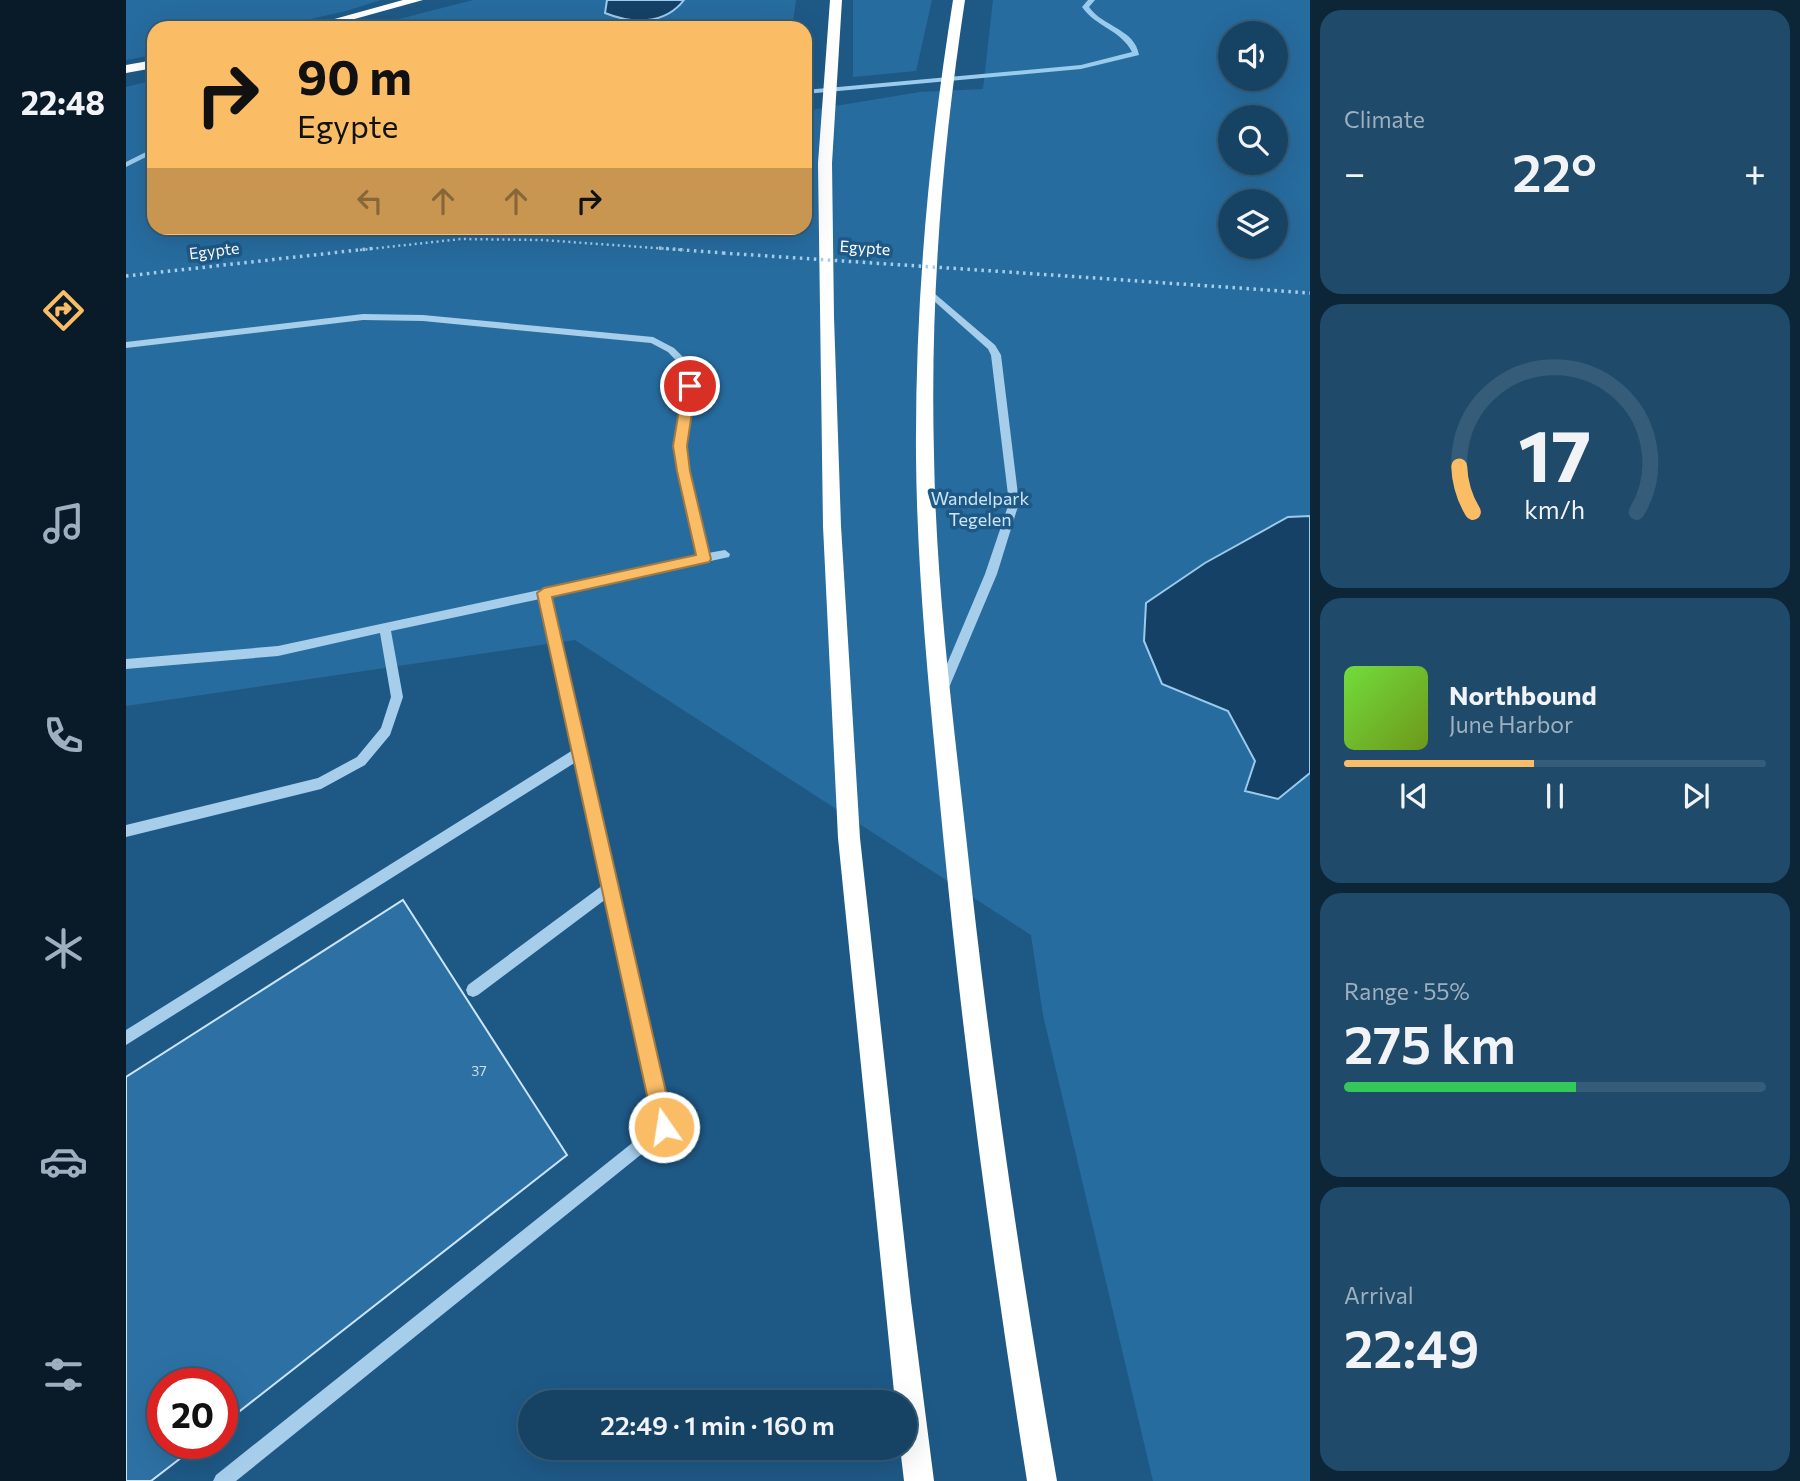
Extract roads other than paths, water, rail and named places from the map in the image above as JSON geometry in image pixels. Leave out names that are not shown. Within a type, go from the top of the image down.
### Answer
[{"type":"highway","points":[[335,21],[417,0]]},
{"type":"highway","points":[[836,0],[825,163],[826,317],[832,526],[849,838],[897,1301],[919,1481]]},
{"type":"highway","points":[[959,0],[939,134],[928,291],[927,521],[940,695],[961,905],[1011,1299],[1042,1481]]},
{"type":"highway","points":[[126,69],[147,65]]},
{"type":"street","points":[[126,345],[363,317],[423,317],[653,340],[671,350],[688,368],[690,386],[680,446],[683,471],[704,559]]},
{"type":"street","points":[[126,664],[278,651],[725,554]]},
{"type":"street","points":[[222,1481],[664,1127],[544,593]]},
{"type":"street","points":[[126,831],[321,783],[361,761],[386,730],[397,697],[385,627]]},
{"type":"street","points":[[126,1038],[579,754]]},
{"type":"street","points":[[473,990],[610,888]]},
{"type":"lane","points":[[928,291],[992,347],[996,355],[1014,503],[991,574],[940,695]]},
{"type":"waterway","points":[[812,91],[1081,67],[1136,53],[1126,37],[1091,15],[1085,7],[1092,0]]},
{"type":"waterway","points":[[126,165],[147,154]]},
{"type":"park label","name":"Wandelpark Tegelen","points":[[980,508]]}]
